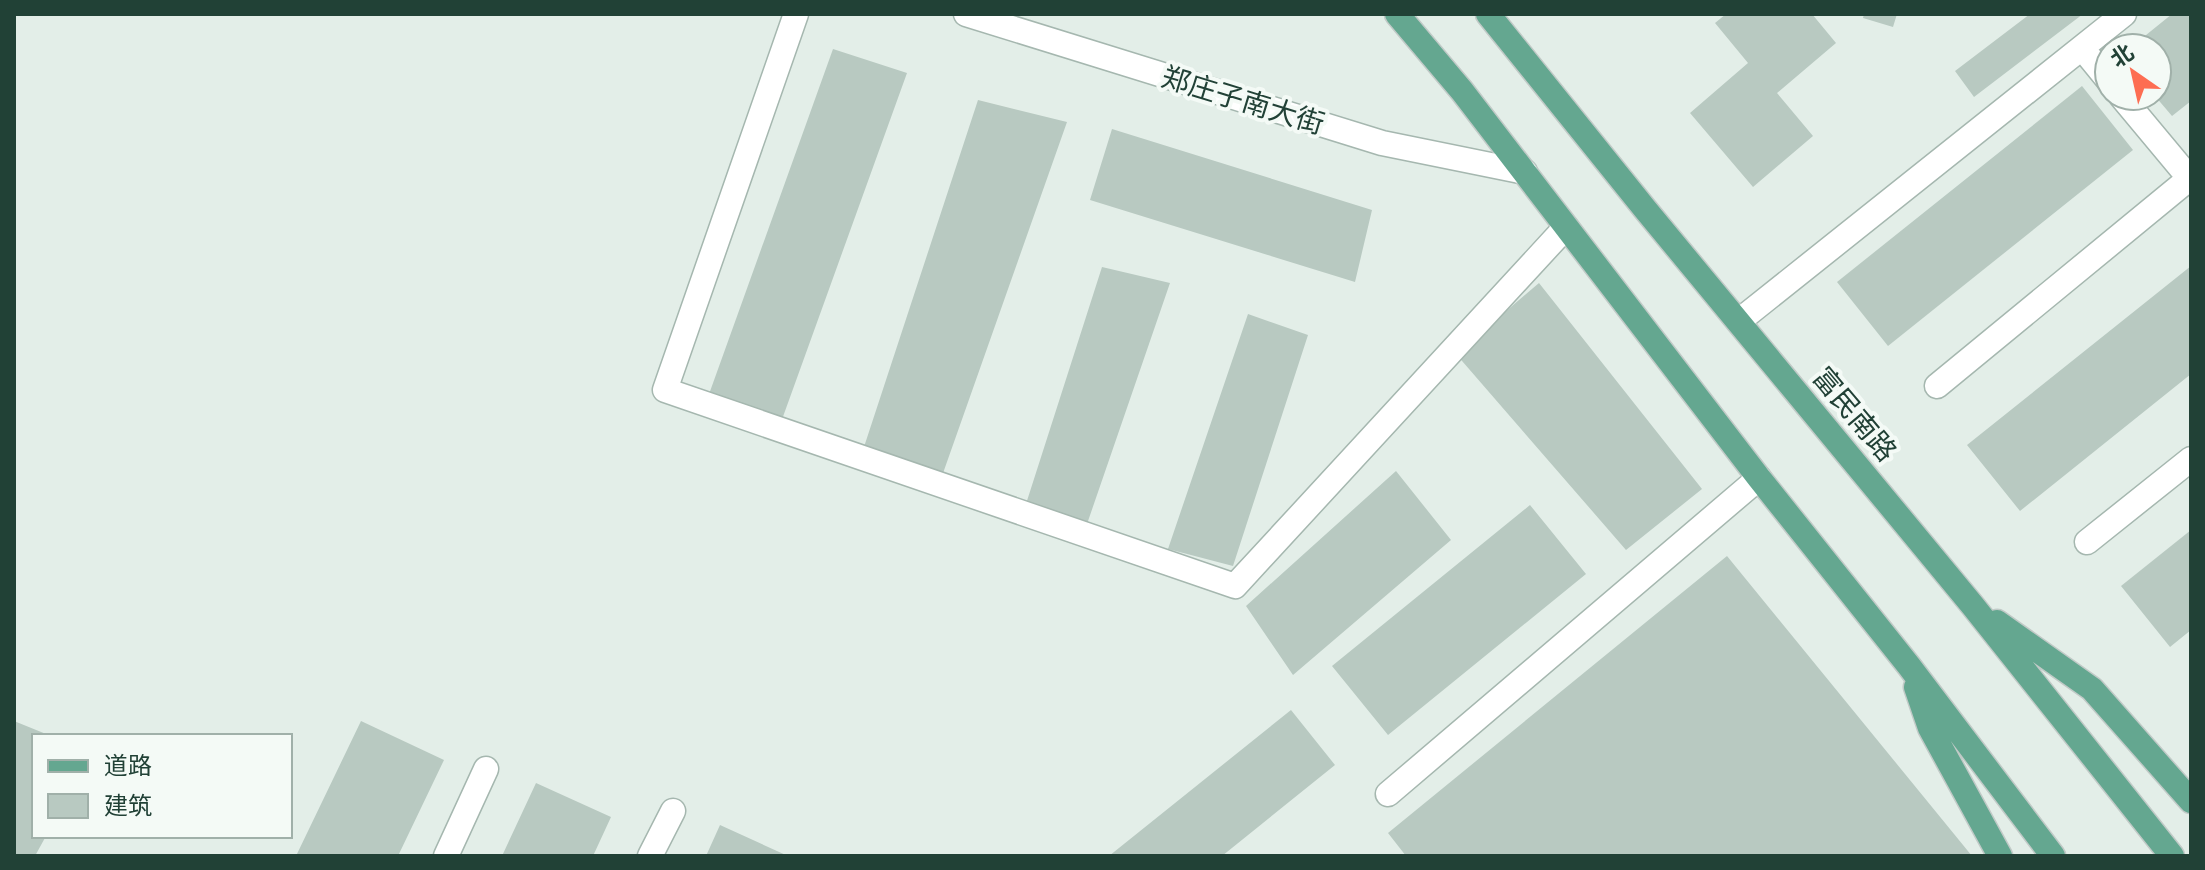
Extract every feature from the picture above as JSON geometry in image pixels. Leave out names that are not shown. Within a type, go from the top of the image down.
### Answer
[{"type":"main road","points":[[1397,14],[1462,91],[2053,856]]},
{"type":"main road","name":"富民南路","points":[[1488,14],[1973,606],[2172,856]]},
{"type":"main road","points":[[1973,606],[2092,689],[2191,801]]},
{"type":"main road","points":[[1909,666],[1930,728],[2000,856]]},
{"type":"street","points":[[796,14],[665,390],[1235,586],[1566,227]]},
{"type":"street","name":"郑庄子南大街","points":[[966,14],[1382,143],[1525,172]]},
{"type":"street","points":[[1739,321],[2124,14]]},
{"type":"street","points":[[2082,48],[2093,61]]},
{"type":"street","points":[[1937,386],[2190,179],[2134,112]]},
{"type":"street","points":[[2087,542],[2191,459]]},
{"type":"street","points":[[1388,794],[1759,478]]},
{"type":"street","points":[[446,856],[486,769]]},
{"type":"street","points":[[650,856],[673,811]]},
{"type":"building","points":[[1726,14],[1812,14],[1836,43],[1777,93],[1813,136],[1753,187],[1690,113],[1748,63],[1715,23]]},
{"type":"building","points":[[1864,14],[1897,14],[1893,27],[1863,18]]},
{"type":"building","points":[[2030,14],[2083,14],[1974,97],[1955,71]]},
{"type":"building","points":[[2172,14],[2191,14],[2191,101],[2172,116],[2169,112],[2173,112],[2173,32],[2150,32]]},
{"type":"building","points":[[833,49],[907,73],[780,425],[708,397]]},
{"type":"building","points":[[2082,86],[2093,100],[2093,112],[2103,112],[2133,150],[1888,346],[1837,282]]},
{"type":"building","points":[[978,100],[1067,122],[942,476],[862,453]]},
{"type":"building","points":[[1112,129],[1372,210],[1355,282],[1090,200]]},
{"type":"building","points":[[2191,266],[2191,374],[2020,511],[1967,445]]},
{"type":"building","points":[[1102,267],[1170,283],[1087,524],[1025,507]]},
{"type":"building","points":[[1539,283],[1702,489],[1626,550],[1456,354]]},
{"type":"building","points":[[1248,314],[1308,335],[1233,566],[1168,549]]},
{"type":"building","points":[[1396,471],[1451,540],[1293,675],[1246,606]]},
{"type":"building","points":[[1530,505],[1586,574],[1388,735],[1332,666]]},
{"type":"building","points":[[2191,530],[2191,630],[2170,647],[2121,586]]},
{"type":"building","points":[[1727,556],[1972,856],[1406,856],[1388,833]]},
{"type":"building","points":[[1291,710],[1335,765],[1222,856],[1109,856]]},
{"type":"building","points":[[14,721],[46,734],[32,734],[32,838],[45,838],[35,856],[14,855]]},
{"type":"building","points":[[361,721],[444,760],[398,856],[296,856]]},
{"type":"building","points":[[536,783],[611,817],[593,856],[502,856]]},
{"type":"building","points":[[720,825],[788,856],[706,856]]}]
